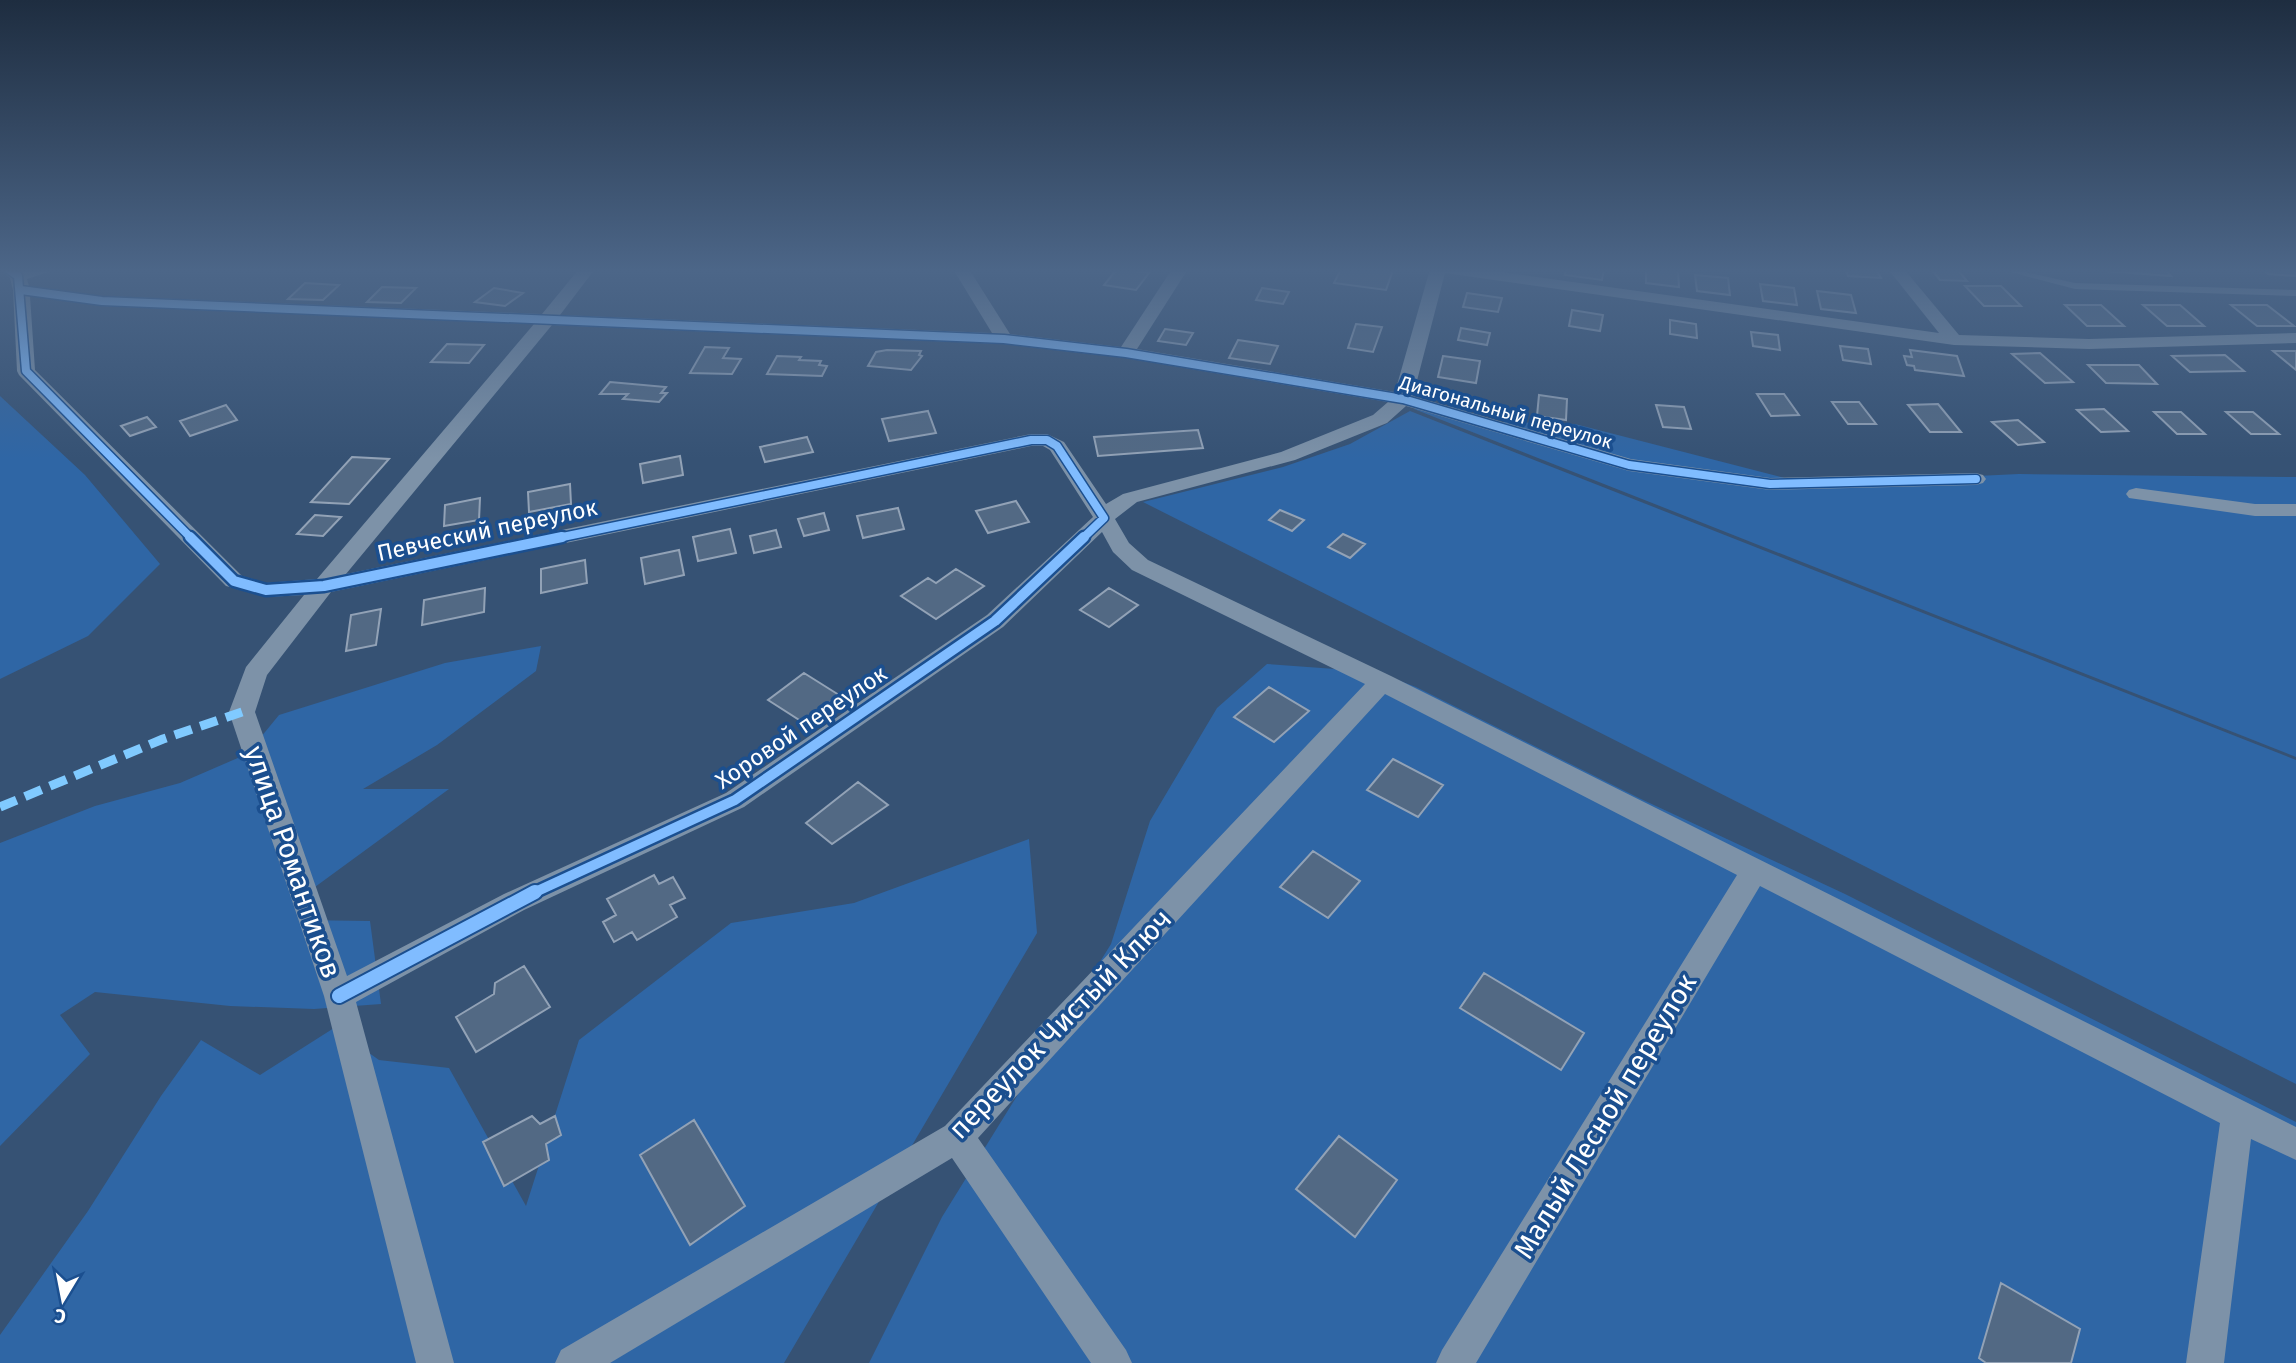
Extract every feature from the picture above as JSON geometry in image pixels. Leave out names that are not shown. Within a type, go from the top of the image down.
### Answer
[{"type":"street","name":"Певческий переулок","points":[[22,333],[26,371],[234,581],[266,590],[324,586],[1031,440],[1047,440],[1057,446],[1121,547],[1140,565],[1382,682],[2296,1143]]},
{"type":"street","name":"улица Романтиков","points":[[435,1363],[339,996],[242,712],[255,673],[324,586],[536,333]]},
{"type":"street","name":"Диагональный переулок","points":[[841,333],[1004,339],[1126,353],[1403,399],[1629,465],[1770,484],[1976,479]]},
{"type":"street","points":[[1000,333],[1004,339]]},
{"type":"street","points":[[1126,353],[1139,333]]},
{"type":"street","points":[[1403,399],[1421,333]]},
{"type":"street","points":[[1902,333],[1954,340],[2089,344],[2296,338]]},
{"type":"street","points":[[1948,333],[1954,340]]},
{"type":"street","name":"Хоровой переулок","points":[[339,996],[514,902],[735,800],[995,621],[1115,507],[1130,498],[1263,464],[1344,436],[1380,419],[1403,399]]},
{"type":"street","points":[[2136,494],[2255,510],[2296,510]]},
{"type":"street","name":"переулок Чистый Ключ","points":[[574,1363],[957,1137],[1382,682]]},
{"type":"street","name":"Малый Лесной переулок","points":[[1455,1363],[1755,869]]},
{"type":"street","points":[[2205,1363],[2238,1114]]},
{"type":"street","points":[[957,1137],[1113,1363]]},
{"type":"shaded area","points":[[0,396],[85,475],[160,564],[88,636],[0,679]]},
{"type":"shaded area","points":[[1451,406],[1501,422],[1575,424],[1808,484],[2019,474],[2296,477],[2296,757],[1414,409]]},
{"type":"shaded area","points":[[1410,411],[2296,760],[2296,1084],[1143,502],[1283,467],[1350,444]]},
{"type":"shaded area","points":[[541,646],[536,671],[437,745],[363,789],[449,789],[304,895],[299,920],[370,921],[381,1004],[314,1009],[230,1006],[95,992],[60,1015],[90,1054],[0,1146],[0,843],[95,806],[180,783],[247,754],[279,715],[445,663]]},
{"type":"shaded area","points":[[1267,664],[1376,672],[1416,687],[1641,799],[1845,894],[2296,1122],[2296,1363],[869,1363],[942,1217],[1111,944],[1150,821],[1217,708]]},
{"type":"shaded area","points":[[1029,839],[1037,933],[784,1363],[0,1363],[0,1335],[88,1211],[161,1096],[201,1040],[260,1075],[334,1028],[379,1060],[449,1068],[526,1206],[579,1040],[731,923],[854,903]]},
{"type":"building","points":[[1163,333],[1193,333],[1186,345],[1158,341]]},
{"type":"building","points":[[1353,333],[1380,333],[1373,352],[1348,348]]},
{"type":"building","points":[[1460,333],[1490,333],[1487,345],[1458,340]]},
{"type":"building","points":[[1697,333],[1697,338],[1670,334]]},
{"type":"building","points":[[1751,333],[1778,335],[1780,350],[1753,346]]},
{"type":"building","points":[[1238,340],[1278,346],[1270,364],[1229,358]]},
{"type":"building","points":[[447,344],[484,345],[469,363],[431,362]]},
{"type":"building","points":[[1840,346],[1868,349],[1871,364],[1843,360]]},
{"type":"building","points":[[705,347],[729,348],[723,358],[741,359],[732,374],[690,373]]},
{"type":"building","points":[[1910,350],[1957,356],[1964,376],[1915,370],[1914,366],[1907,365],[1904,356],[1912,357]]},
{"type":"building","points":[[921,351],[919,355],[922,356],[911,370],[868,366],[876,352]]},
{"type":"building","points":[[2273,351],[2296,351],[2296,370]]},
{"type":"building","points":[[2040,353],[2073,382],[2045,383],[2012,354]]},
{"type":"building","points":[[2225,355],[2244,371],[2190,372],[2172,356]]},
{"type":"building","points":[[777,356],[821,361],[819,365],[827,366],[822,376],[767,374]]},
{"type":"building","points":[[1443,356],[1480,361],[1476,383],[1438,377]]},
{"type":"building","points":[[2088,365],[2139,365],[2157,384],[2106,383]]},
{"type":"building","points":[[610,382],[666,387],[661,393],[667,393],[659,402],[623,399],[628,394],[600,394]]},
{"type":"building","points":[[1757,394],[1784,394],[1799,415],[1771,416]]},
{"type":"building","points":[[1539,395],[1567,399],[1566,420],[1537,416]]},
{"type":"building","points":[[1832,402],[1859,402],[1876,424],[1848,424]]},
{"type":"building","points":[[1938,404],[1961,432],[1930,432],[1908,405]]},
{"type":"building","points":[[226,405],[237,420],[190,436],[180,421]]},
{"type":"building","points":[[1656,405],[1684,407],[1691,429],[1663,427]]},
{"type":"building","points":[[2104,409],[2128,431],[2101,432],[2077,410]]},
{"type":"building","points":[[928,411],[936,433],[889,441],[882,419]]},
{"type":"building","points":[[2154,412],[2181,412],[2205,434],[2177,434]]},
{"type":"building","points":[[2226,412],[2253,412],[2279,434],[2251,434]]},
{"type":"building","points":[[147,417],[156,427],[130,436],[121,426]]},
{"type":"building","points":[[2018,420],[2044,442],[2018,445],[1992,422]]},
{"type":"building","points":[[1198,430],[1203,448],[1098,456],[1094,437]]},
{"type":"building","points":[[807,437],[813,452],[765,462],[760,447]]},
{"type":"building","points":[[680,456],[683,475],[643,483],[640,464]]},
{"type":"building","points":[[352,457],[389,459],[349,504],[311,502]]},
{"type":"building","points":[[570,484],[571,504],[529,512],[528,492]]},
{"type":"building","points":[[480,498],[479,520],[444,526],[445,505]]},
{"type":"building","points":[[1016,501],[1029,522],[988,533],[976,511]]},
{"type":"building","points":[[898,508],[904,529],[863,538],[857,516]]},
{"type":"building","points":[[1280,510],[1304,520],[1292,531],[1269,520]]},
{"type":"building","points":[[824,513],[829,530],[804,536],[798,519]]},
{"type":"building","points":[[315,515],[341,517],[323,536],[297,534]]},
{"type":"building","points":[[730,529],[736,553],[698,561],[693,537]]},
{"type":"building","points":[[776,530],[781,547],[754,553],[750,536]]},
{"type":"building","points":[[1343,534],[1365,544],[1350,558],[1328,547]]},
{"type":"building","points":[[679,550],[684,575],[645,584],[641,558]]},
{"type":"building","points":[[585,560],[587,583],[541,593],[541,569]]},
{"type":"building","points":[[956,569],[984,586],[936,619],[901,596],[928,578],[936,583]]},
{"type":"building","points":[[485,588],[484,612],[422,625],[424,600]]},
{"type":"building","points":[[1109,588],[1138,605],[1109,627],[1080,610]]},
{"type":"building","points":[[381,609],[376,645],[346,651],[351,615]]},
{"type":"building","points":[[804,673],[839,695],[804,723],[768,700]]},
{"type":"building","points":[[1269,687],[1309,711],[1274,742],[1234,717]]},
{"type":"building","points":[[1393,759],[1443,785],[1418,817],[1367,790]]},
{"type":"building","points":[[858,782],[888,805],[832,844],[806,823]]},
{"type":"building","points":[[1313,851],[1360,881],[1328,918],[1280,887]]},
{"type":"building","points":[[654,875],[659,884],[673,877],[685,898],[670,905],[677,917],[637,940],[632,932],[614,942],[603,922],[616,915],[607,899]]},
{"type":"building","points":[[524,966],[550,1007],[476,1052],[456,1017],[494,994],[495,983]]},
{"type":"building","points":[[1484,973],[1584,1033],[1561,1070],[1460,1008]]},
{"type":"building","points":[[532,1116],[540,1124],[555,1116],[561,1135],[546,1144],[549,1160],[504,1186],[483,1142]]},
{"type":"building","points":[[694,1120],[745,1206],[690,1245],[640,1155]]},
{"type":"building","points":[[1339,1136],[1397,1180],[1355,1237],[1296,1189]]},
{"type":"building","points":[[2001,1283],[2080,1329],[2071,1363],[1986,1363],[1979,1358]]},
{"type":"marked path","points":[[0,807],[163,739],[242,712]]},
{"type":"cycle path","points":[[24,333],[26,371],[234,581],[266,590],[324,586],[1031,440],[1047,440],[1057,446],[1104,518],[995,621],[735,800],[514,902],[339,996]]},
{"type":"cycle path","points":[[852,333],[1004,339],[1126,353],[1403,399],[1629,465],[1770,484],[1976,479]]}]
